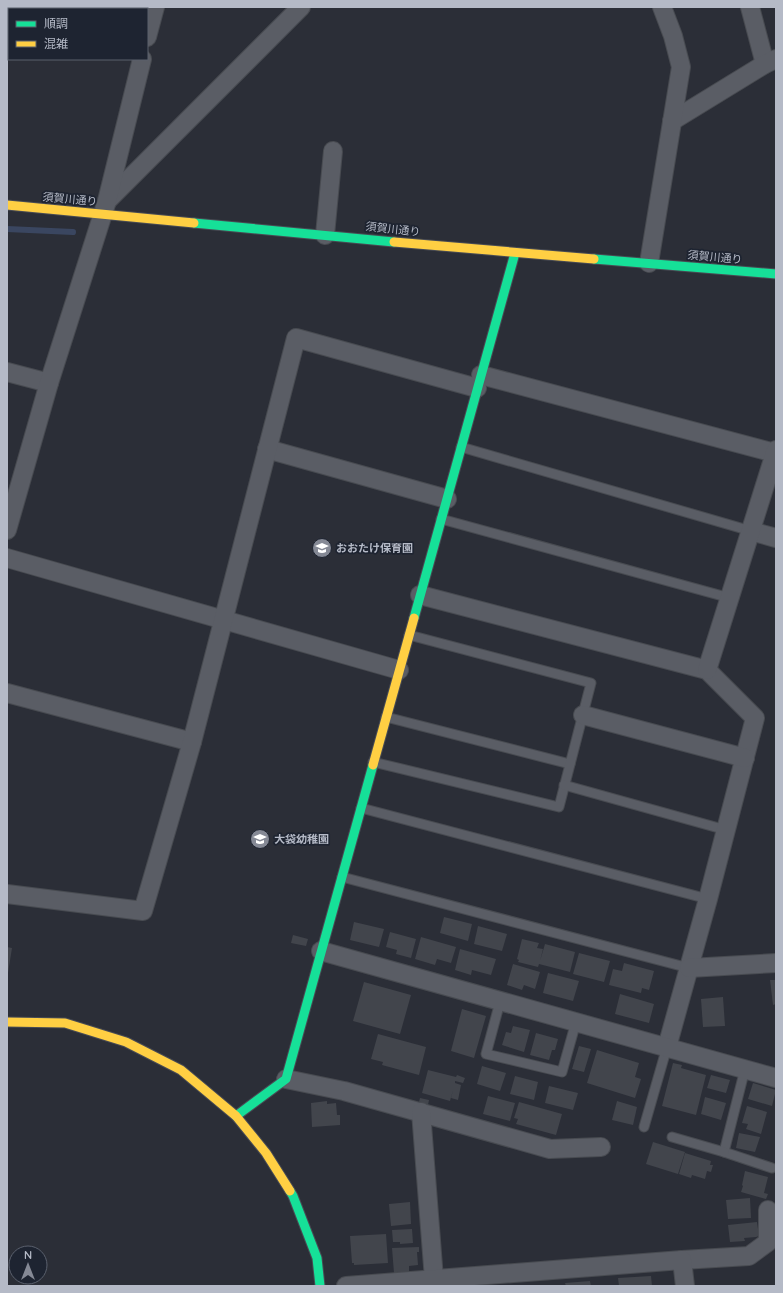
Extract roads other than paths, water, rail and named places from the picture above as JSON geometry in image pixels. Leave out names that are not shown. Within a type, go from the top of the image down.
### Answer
[{"type":"street","points":[[148,32],[155,7]]},
{"type":"street","points":[[104,207],[301,7]]},
{"type":"street","points":[[649,263],[681,67],[673,36],[662,7]]},
{"type":"street","points":[[672,121],[770,62],[750,7]]},
{"type":"street","points":[[7,530],[12,495],[104,207],[142,60]]},
{"type":"street","points":[[325,235],[334,151]]},
{"type":"street","name":"須賀川通り","points":[[7,205],[104,207],[325,235],[515,253],[776,274]]},
{"type":"street","points":[[236,1116],[286,1078],[515,253]]},
{"type":"street","points":[[7,894],[143,911],[192,742],[296,338],[776,451],[708,670]]},
{"type":"street","points":[[7,372],[49,383]]},
{"type":"street","points":[[267,449],[447,499]]},
{"type":"street","points":[[751,531],[776,538]]},
{"type":"street","points":[[7,558],[399,670]]},
{"type":"street","points":[[420,595],[708,670],[755,718],[708,899],[667,1047]]},
{"type":"street","points":[[7,692],[192,742]]},
{"type":"street","points":[[582,715],[745,758]]},
{"type":"street","points":[[321,951],[776,1078]]},
{"type":"street","points":[[689,968],[776,963]]},
{"type":"street","points":[[7,1022],[65,1023],[126,1042],[181,1070],[236,1116],[266,1153],[293,1196],[316,1258],[320,1286]]},
{"type":"street","points":[[286,1078],[344,1090],[550,1150],[601,1147]]},
{"type":"street","points":[[421,1112],[434,1280]]},
{"type":"street","points":[[346,1286],[749,1256],[768,1242],[768,1210]]},
{"type":"street","points":[[682,1260],[685,1286]]},
{"type":"lane","points":[[461,447],[751,531]]},
{"type":"lane","points":[[441,520],[730,598]]},
{"type":"lane","points":[[373,762],[559,807],[591,683],[409,635]]},
{"type":"lane","points":[[386,717],[570,764]]},
{"type":"lane","points":[[564,785],[726,830]]},
{"type":"lane","points":[[361,808],[708,899]]},
{"type":"lane","points":[[342,876],[689,968]]},
{"type":"lane","points":[[500,1002],[486,1054],[562,1072],[576,1022]]},
{"type":"lane","points":[[644,1127],[667,1047]]},
{"type":"lane","points":[[724,1152],[745,1069]]},
{"type":"lane","points":[[672,1138],[724,1152],[772,1168]]},
{"type":"waterway","points":[[7,229],[73,232]]},
{"type":"place","name":"おおたけ保育園","points":[[322,548]]},
{"type":"place","name":"大袋幼稚園","points":[[260,839]]}]
